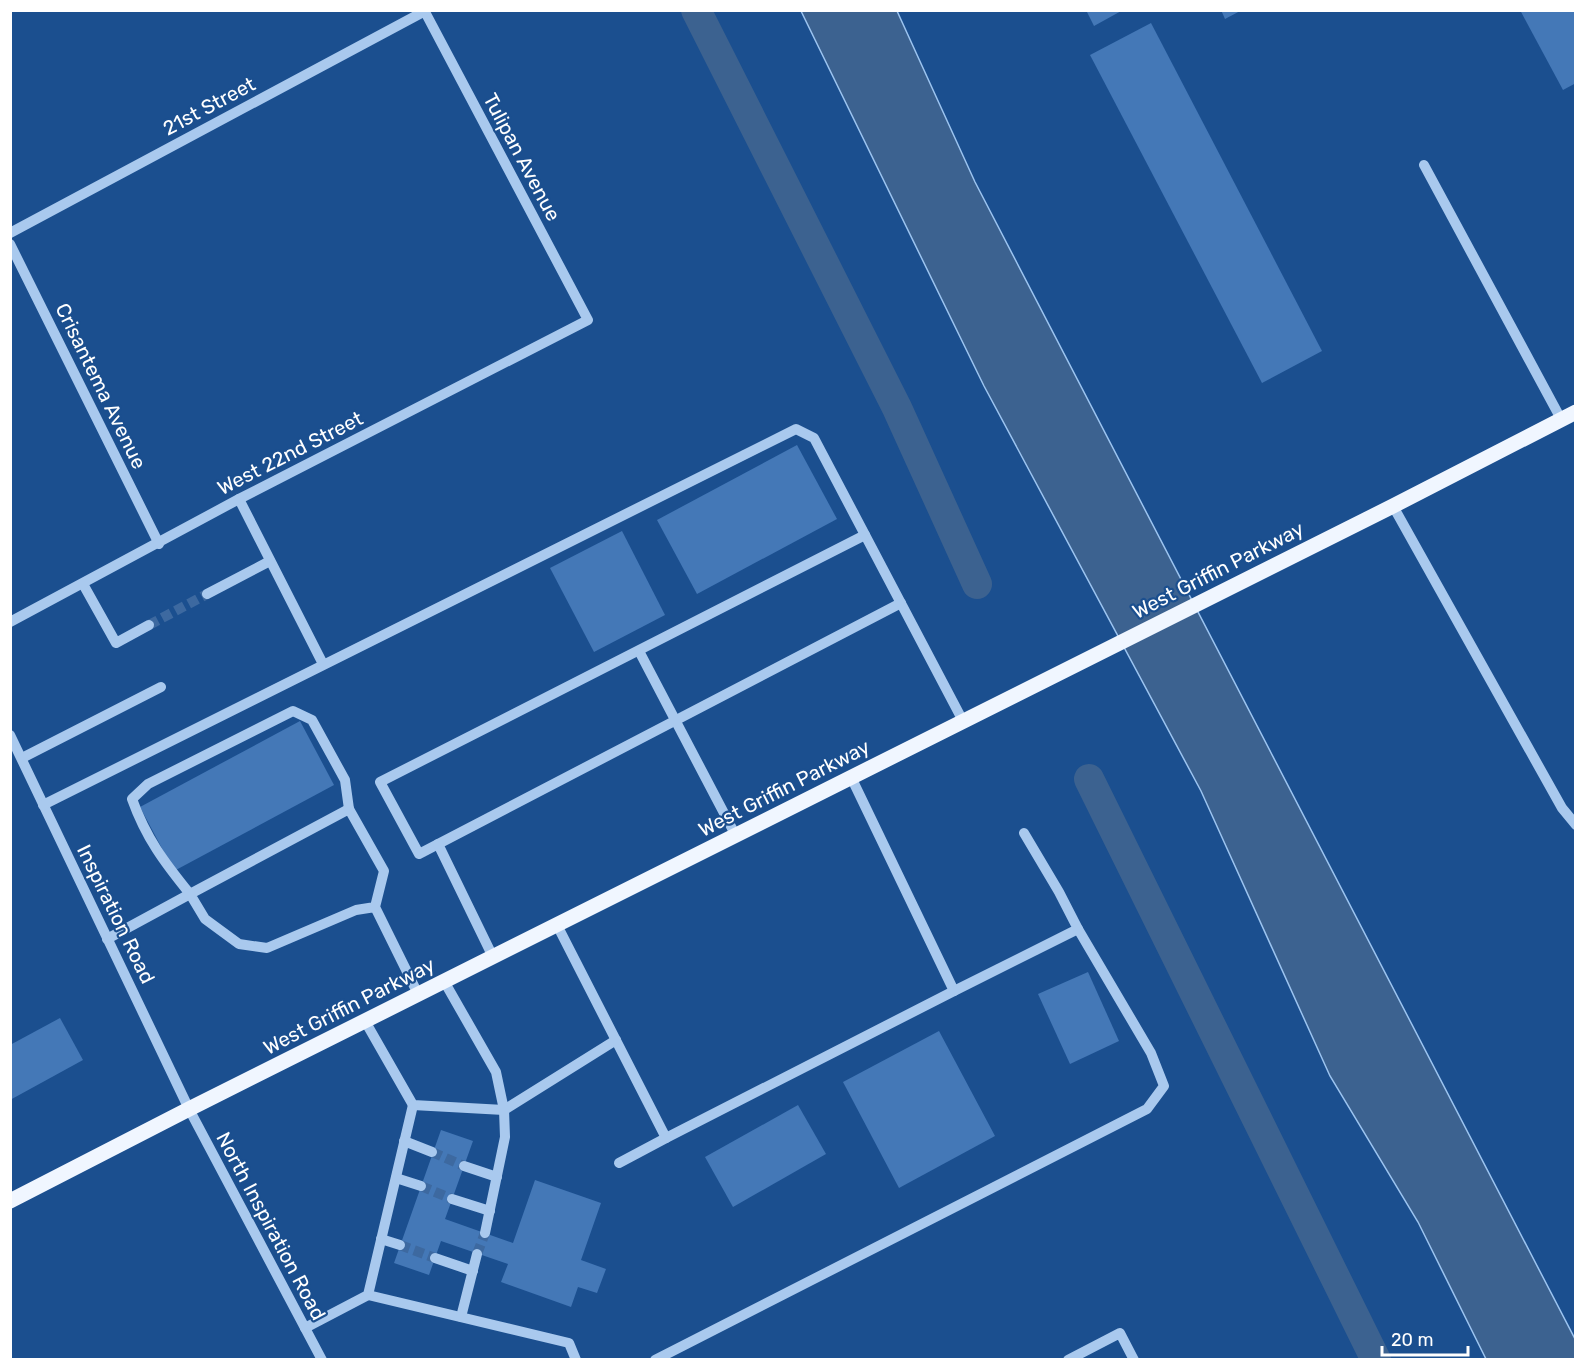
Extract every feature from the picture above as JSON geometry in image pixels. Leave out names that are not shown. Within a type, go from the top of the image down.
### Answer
[{"type":"main road","name":"West Griffin Parkway","points":[[10,1201],[189,1109],[1393,506],[1575,412]]},
{"type":"street","name":"21st Street","points":[[10,233],[425,11]]},
{"type":"street","name":"Tulipan Avenue","points":[[425,11],[588,320]]},
{"type":"street","points":[[1424,165],[1561,419]]},
{"type":"street","name":"Crisantema Avenue","points":[[10,244],[159,544]]},
{"type":"street","name":"West 22nd Street","points":[[10,622],[239,500],[588,320]]},
{"type":"street","points":[[43,805],[796,429],[814,438],[963,721]]},
{"type":"street","points":[[239,500],[323,664]]},
{"type":"street","points":[[1393,506],[1562,807],[1575,825]]},
{"type":"street","points":[[866,536],[380,782],[418,854],[901,603]]},
{"type":"street","points":[[207,594],[270,561]]},
{"type":"street","points":[[83,584],[116,643],[149,625]]},
{"type":"street","points":[[639,651],[736,836]]},
{"type":"street","points":[[22,758],[161,687]]},
{"type":"street","points":[[375,907],[356,910],[267,948],[238,945],[205,919],[190,894],[161,860],[142,826],[132,799],[148,784],[293,711],[312,720],[345,780],[349,809],[384,871],[375,907],[418,994]]},
{"type":"street","name":"Inspiration Road","points":[[10,735],[189,1109]]},
{"type":"street","points":[[851,777],[954,991]]},
{"type":"street","points":[[107,939],[349,809]]},
{"type":"street","points":[[655,1359],[1147,1109],[1164,1086],[1151,1053],[1024,833]]},
{"type":"street","points":[[438,844],[494,957]]},
{"type":"street","points":[[557,925],[666,1138]]},
{"type":"street","points":[[619,1163],[1078,929]]},
{"type":"street","points":[[444,981],[496,1072],[504,1110],[505,1137],[485,1233]]},
{"type":"street","points":[[365,1021],[413,1105],[368,1295]]},
{"type":"street","points":[[413,1105],[504,1110],[616,1040]]},
{"type":"street","name":"North Inspiration Road","points":[[189,1109],[322,1359]]},
{"type":"street","points":[[404,1141],[432,1152]]},
{"type":"street","points":[[464,1166],[497,1177]]},
{"type":"street","points":[[396,1178],[421,1186]]},
{"type":"street","points":[[452,1199],[490,1211]]},
{"type":"street","points":[[381,1239],[400,1245]]},
{"type":"street","points":[[461,1317],[477,1254]]},
{"type":"street","points":[[435,1258],[473,1271]]},
{"type":"street","points":[[305,1328],[368,1295],[568,1342],[576,1359]]},
{"type":"street","points":[[1068,1359],[1120,1333],[1134,1359]]},
{"type":"water","points":[[801,11],[897,11],[975,182],[1575,1339],[1575,1359],[1486,1359],[1418,1222],[1330,1076],[1201,791],[984,386]]},
{"type":"building","points":[[1086,10],[1123,10],[1094,26]]},
{"type":"building","points":[[1221,10],[1242,10],[1225,19]]},
{"type":"building","points":[[1520,10],[1576,10],[1576,83],[1563,90]]},
{"type":"building","points":[[1151,23],[1322,351],[1262,383],[1090,55]]},
{"type":"building","points":[[797,445],[837,519],[697,594],[657,520]]},
{"type":"building","points":[[622,531],[665,615],[594,652],[550,568]]},
{"type":"building","points":[[300,721],[334,785],[174,871],[140,807]]},
{"type":"building","points":[[1088,972],[1119,1041],[1070,1064],[1038,994]]},
{"type":"building","points":[[60,1018],[83,1060],[10,1100],[10,1045]]},
{"type":"building","points":[[939,1031],[995,1136],[899,1188],[843,1082]]},
{"type":"building","points":[[798,1105],[826,1154],[733,1207],[705,1157]]},
{"type":"building","points":[[441,1130],[473,1141],[445,1219],[513,1243],[535,1180],[601,1203],[581,1260],[606,1269],[597,1293],[578,1287],[571,1307],[501,1282],[508,1264],[441,1241],[429,1275],[394,1263]]},
{"type":"waterway","points":[[696,10],[897,408],[977,584]]},
{"type":"waterway","points":[[1089,779],[1376,1360]]},
{"type":"tunnel","points":[[149,625],[207,594]]},
{"type":"tunnel","points":[[432,1152],[464,1166]]},
{"type":"tunnel","points":[[421,1186],[452,1199]]},
{"type":"tunnel","points":[[477,1254],[485,1233]]},
{"type":"tunnel","points":[[400,1245],[435,1258]]}]
